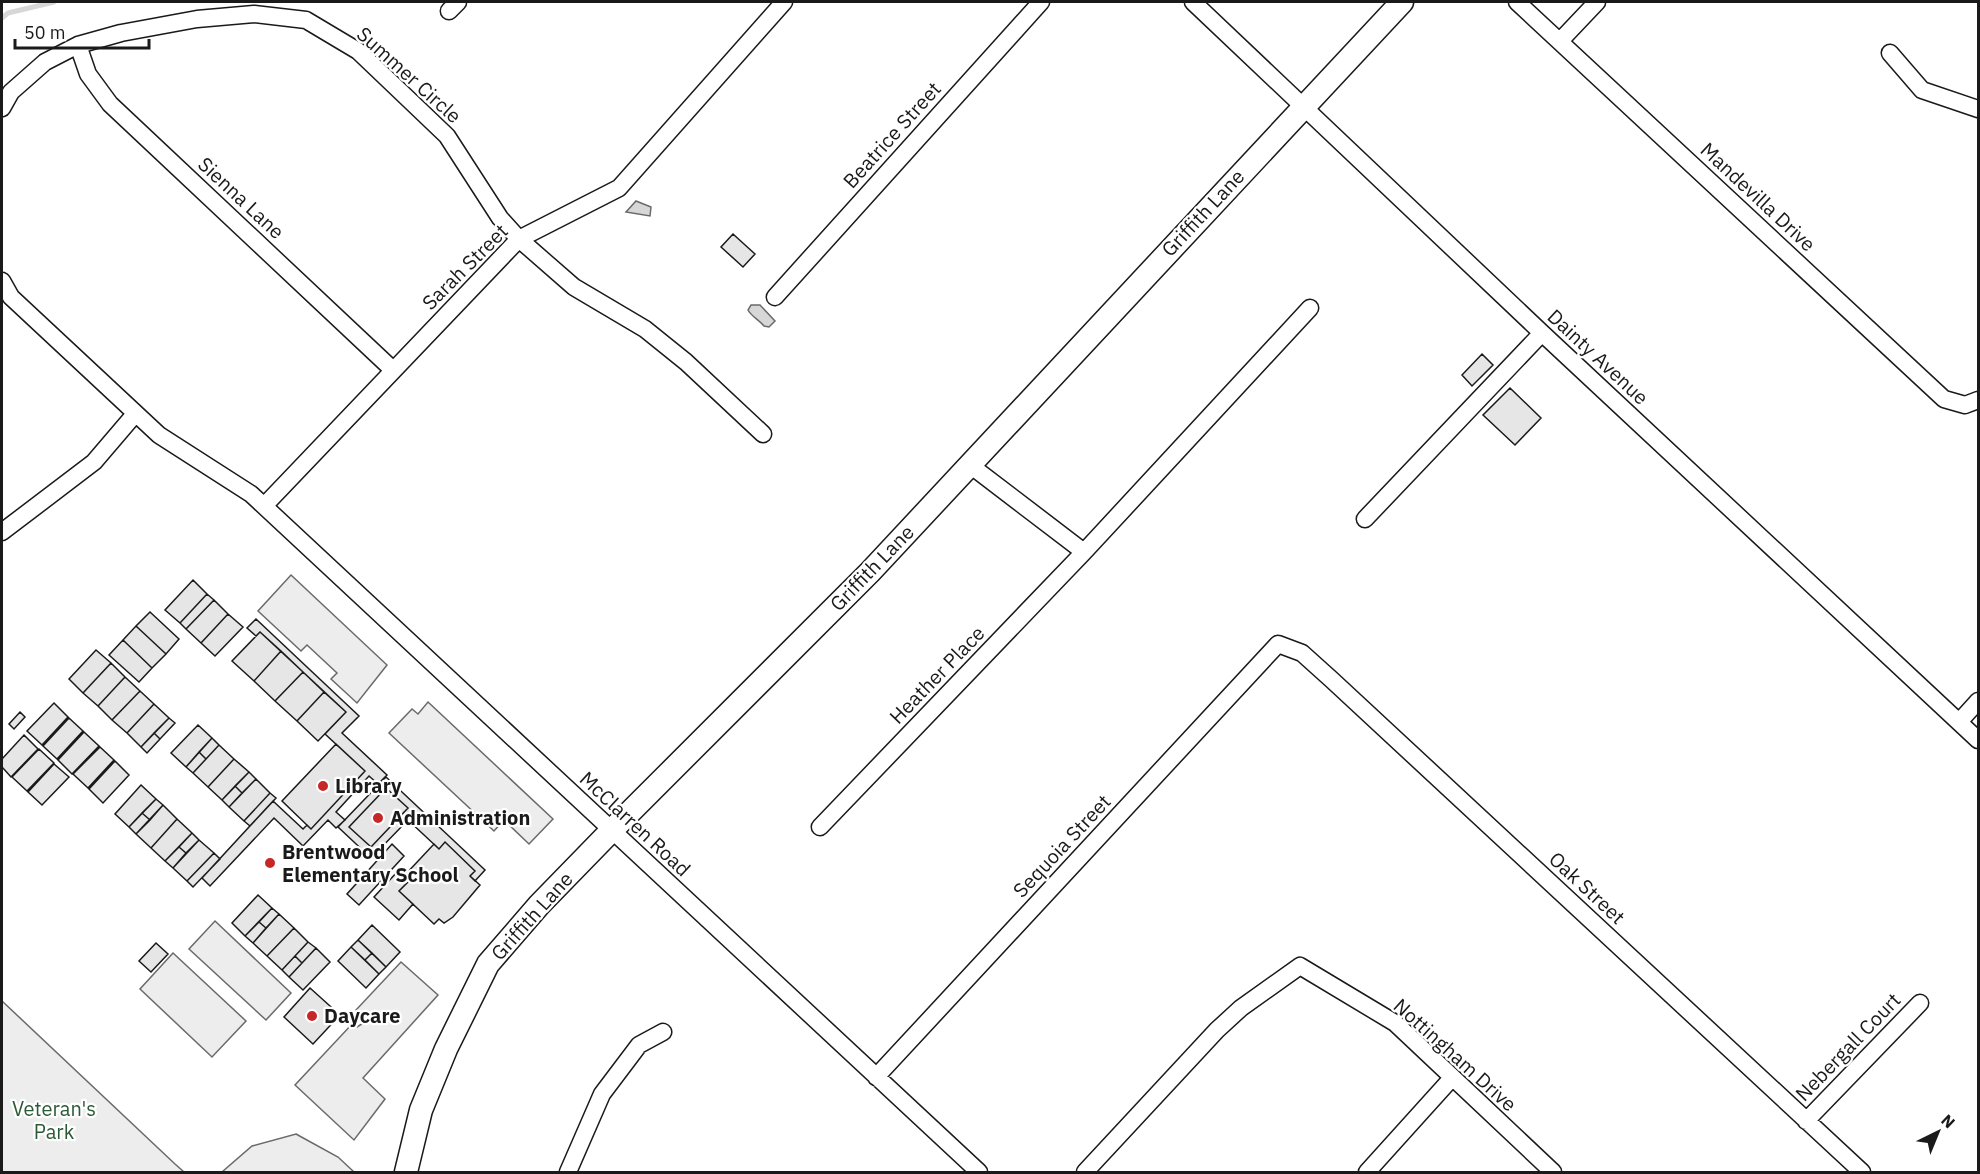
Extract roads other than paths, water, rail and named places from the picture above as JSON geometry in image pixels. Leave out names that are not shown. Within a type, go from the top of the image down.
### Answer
[{"type":"street","name":"Sarah Street","points":[[264,506],[519,239],[619,188],[784,2]]},
{"type":"street","name":"Beatrice Street","points":[[775,297],[1041,2]]},
{"type":"street","name":"Dainty Avenue","points":[[1193,2],[1304,104],[1542,333],[1978,740]]},
{"type":"street","name":"Griffith Lane","points":[[406,1173],[421,1110],[446,1049],[488,964],[539,905],[611,831],[870,572],[1304,104],[1402,2]]},
{"type":"street","name":"Mandevilla Drive","points":[[1518,2],[1944,399],[1965,405],[1978,400]]},
{"type":"street","points":[[1560,41],[1597,2]]},
{"type":"street","name":"Summer Circle","points":[[2,108],[11,92],[45,62],[78,45],[121,33],[197,19],[254,14],[306,20],[358,51],[447,136],[500,218],[519,239],[574,287],[653,336],[686,362],[763,434]]},
{"type":"street","name":"Sienna Lane","points":[[78,45],[88,74],[110,104],[393,370]]},
{"type":"street","points":[[1890,53],[1922,90],[1978,109]]},
{"type":"street","points":[[2,281],[11,297],[159,435],[251,494],[264,506]]},
{"type":"street","name":"Heather Place","points":[[820,827],[1084,552],[1310,308]]},
{"type":"street","points":[[1365,519],[1542,333]]},
{"type":"street","points":[[2,532],[94,462],[135,414]]},
{"type":"street","points":[[970,465],[1084,552]]},
{"type":"street","name":"McClarren Road","points":[[264,506],[979,1173]]},
{"type":"street","name":"Sequoia Street","points":[[876,1077],[1278,644]]},
{"type":"street","name":"Oak Street","points":[[1278,644],[1302,653],[1332,680],[1862,1173]]},
{"type":"street","points":[[1959,722],[1978,702]]},
{"type":"street","name":"Nottingham Drive","points":[[1085,1173],[1217,1030],[1241,1008],[1300,966],[1395,1023],[1451,1079],[1553,1173]]},
{"type":"street","name":"Nebergall Court","points":[[1806,1121],[1920,1003]]},
{"type":"street","points":[[568,1173],[602,1094],[639,1045],[663,1032]]},
{"type":"street","points":[[1367,1173],[1451,1079]]},
{"type":"waterway","points":[[2,18],[8,13],[54,2]]},
{"type":"place","name":"Library","points":[[323,786]]},
{"type":"place","name":"Administration","points":[[378,818]]},
{"type":"place","name":"Brentwood Elementary School","points":[[270,863]]},
{"type":"place","name":"Daycare","points":[[312,1016]]},
{"type":"park label","name":"Veteran's Park","points":[[54,1120]]}]
